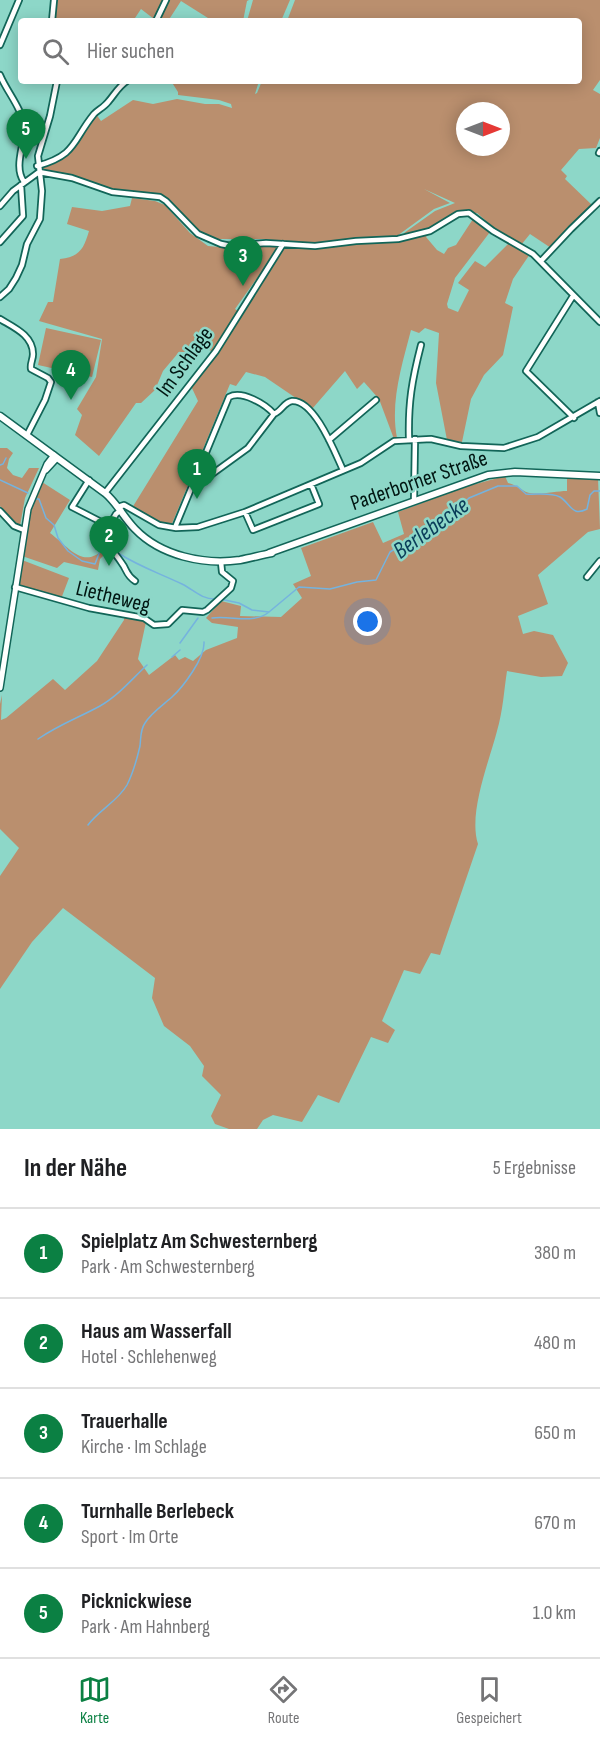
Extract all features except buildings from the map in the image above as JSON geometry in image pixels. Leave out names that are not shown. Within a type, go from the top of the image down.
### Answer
[{"type":"main road","name":"Paderborner Straße","points":[[0,416],[105,493],[120,508],[134,528],[158,546],[196,559],[221,562],[269,553],[488,475],[503,472],[600,476]]},
{"type":"street","points":[[0,45],[20,0]]},
{"type":"street","points":[[52,18],[54,0]]},
{"type":"street","points":[[157,18],[166,0]]},
{"type":"street","points":[[0,75],[22,120],[23,136],[20,170],[23,183],[23,216],[0,242]]},
{"type":"street","points":[[0,297],[16,278],[27,244],[40,219],[42,191],[38,169],[39,148],[50,116],[56,84]]},
{"type":"street","points":[[0,206],[38,169],[69,150],[94,115],[123,84]]},
{"type":"street","points":[[38,169],[112,192],[160,197],[198,234],[231,246],[283,244],[315,246],[409,237],[430,231],[463,212],[469,213],[493,231],[533,254],[600,322]]},
{"type":"street","points":[[541,261],[600,201]]},
{"type":"street","name":"Im Schlage","points":[[105,493],[216,351],[283,244]]},
{"type":"street","points":[[573,296],[526,371],[573,418]]},
{"type":"street","points":[[0,319],[25,334],[33,354],[31,369],[51,382],[27,435]]},
{"type":"street","points":[[409,439],[408,406],[412,378],[421,345]]},
{"type":"street","points":[[176,528],[229,397],[235,394],[245,396],[274,414]]},
{"type":"street","points":[[329,440],[376,400]]},
{"type":"street","points":[[193,486],[248,448],[274,414],[280,412],[287,403],[299,402],[313,412],[344,470]]},
{"type":"street","points":[[135,581],[126,574],[122,562],[109,547],[106,537],[109,526],[124,505],[159,525],[176,528],[198,527],[245,512],[367,460],[394,441],[440,440],[461,446],[504,448],[538,437],[599,402],[600,413]]},
{"type":"street","points":[[414,501],[415,439]]},
{"type":"street","points":[[0,688],[2,661],[24,530],[32,497],[47,464],[55,456]]},
{"type":"street","points":[[88,480],[72,507],[109,526]]},
{"type":"street","points":[[245,512],[253,530],[319,504],[310,484]]},
{"type":"street","points":[[0,511],[14,526],[24,530]]},
{"type":"street","points":[[587,577],[600,561]]},
{"type":"street","name":"Lietheweg","points":[[15,587],[60,601],[144,618],[154,625],[168,624],[182,610],[203,612],[233,584],[231,579],[223,573],[221,562]]},
{"type":"shaded area","points":[[55,0],[164,0],[155,18],[141,9],[135,18],[53,18]]},
{"type":"shaded area","points":[[168,0],[249,0],[244,18],[208,18],[181,1],[170,18],[159,18]]},
{"type":"shaded area","points":[[253,0],[290,0],[282,18],[248,18]]},
{"type":"shaded area","points":[[295,0],[600,0],[600,80],[593,90],[600,94],[600,138],[596,148],[579,149],[561,170],[567,176],[565,179],[592,205],[551,248],[530,234],[521,245],[500,233],[477,213],[459,216],[410,236],[404,233],[435,211],[455,203],[424,189],[450,203],[434,209],[397,236],[329,243],[401,241],[429,233],[426,237],[437,250],[444,254],[448,248],[456,245],[473,219],[490,232],[455,278],[447,304],[448,308],[458,312],[469,290],[458,283],[475,261],[485,267],[509,243],[530,254],[513,279],[505,303],[513,307],[503,355],[484,375],[471,399],[462,442],[447,440],[436,383],[439,333],[425,328],[419,333],[411,330],[398,384],[395,411],[397,438],[394,439],[379,399],[364,382],[357,389],[345,371],[312,409],[265,377],[246,372],[236,386],[230,384],[171,526],[161,524],[132,508],[198,401],[191,386],[215,355],[286,245],[290,243],[266,239],[213,239],[202,234],[171,202],[159,195],[106,190],[45,172],[42,166],[63,156],[75,146],[96,114],[101,121],[133,100],[153,104],[177,99],[219,104],[232,108],[231,104],[219,100],[178,95],[173,84],[258,84],[255,94],[261,84],[582,84],[582,18],[288,18]]},
{"type":"shaded area","points":[[132,198],[155,201],[165,205],[190,233],[208,246],[231,248],[268,244],[280,246],[235,309],[238,311],[214,352],[194,344],[185,352],[179,352],[163,371],[155,390],[141,403],[136,403],[99,456],[75,435],[82,415],[77,409],[96,377],[102,339],[39,321],[48,302],[53,302],[60,259],[77,254],[89,231],[67,224],[72,207],[102,211],[130,206]]},
{"type":"shaded area","points":[[46,328],[101,340],[92,377],[38,365]]},
{"type":"shaded area","points":[[0,448],[7,448],[13,453],[7,468],[13,475],[22,478],[29,468],[39,468],[25,498],[20,526],[15,524],[0,506]]},
{"type":"shaded area","points":[[505,476],[508,483],[535,494],[567,491],[567,476],[598,478],[600,529],[588,532],[538,575],[548,604],[518,616],[523,634],[534,631],[553,635],[568,663],[562,676],[541,677],[507,671],[499,723],[478,803],[476,832],[478,844],[440,955],[431,953],[420,974],[404,970],[382,1021],[395,1030],[388,1043],[371,1037],[339,1103],[318,1095],[302,1122],[273,1115],[263,1120],[257,1129],[229,1129],[215,1124],[211,1116],[221,1095],[202,1076],[204,1066],[190,1046],[164,1026],[152,998],[155,978],[63,908],[32,942],[0,989],[0,876],[19,848],[0,829],[0,704],[2,695],[1,720],[53,679],[65,690],[97,661],[124,620],[124,616],[141,618],[146,622],[138,659],[149,675],[175,655],[179,660],[185,657],[193,661],[206,650],[237,638],[238,627],[212,623],[206,618],[221,601],[241,606],[240,616],[281,617],[302,598],[293,584],[311,576],[301,548],[373,522],[383,543],[404,534],[398,512],[465,487]]},
{"type":"shaded area","points":[[42,482],[70,500],[50,533],[71,551],[84,557],[91,557],[107,546],[109,550],[100,559],[98,570],[64,562],[57,568],[22,556],[30,508]]},
{"type":"shaded area","points":[[22,560],[69,578],[61,599],[18,584]]},
{"type":"waterway","points":[[0,465],[6,458]]},
{"type":"waterway","name":"Berlebecke","points":[[0,480],[28,493]]},
{"type":"waterway","name":"Berlebecke","points":[[220,599],[239,603],[252,610],[269,612],[299,587],[330,589],[376,580],[390,552],[455,511],[469,498],[498,486],[517,486],[526,494],[556,495],[575,511],[587,509],[590,495],[594,491],[600,491]]},
{"type":"waterway","name":"Berlebecke","points":[[36,499],[39,499],[46,518],[54,525],[58,538],[68,551],[82,561],[95,564],[100,551],[116,543],[118,553],[126,558],[202,596],[215,599]]},
{"type":"waterway","points":[[212,618],[249,619],[269,612]]},
{"type":"waterway","points":[[180,643],[198,618]]},
{"type":"waterway","points":[[88,825],[119,796],[127,785],[138,756],[143,726],[150,716],[182,686],[197,664],[204,642]]},
{"type":"waterway","points":[[172,657],[180,650]]},
{"type":"waterway","points":[[38,739],[107,702],[147,665]]},
{"type":"place","name":"Picknickwiese","points":[[26,159]]},
{"type":"place","name":"Trauerhalle","points":[[243,286]]},
{"type":"place","name":"Turnhalle Berlebeck","points":[[71,400]]},
{"type":"place","name":"Spielplatz Am Schwesternberg","points":[[197,499]]},
{"type":"place","name":"Haus am Wasserfall","points":[[109,566]]}]
